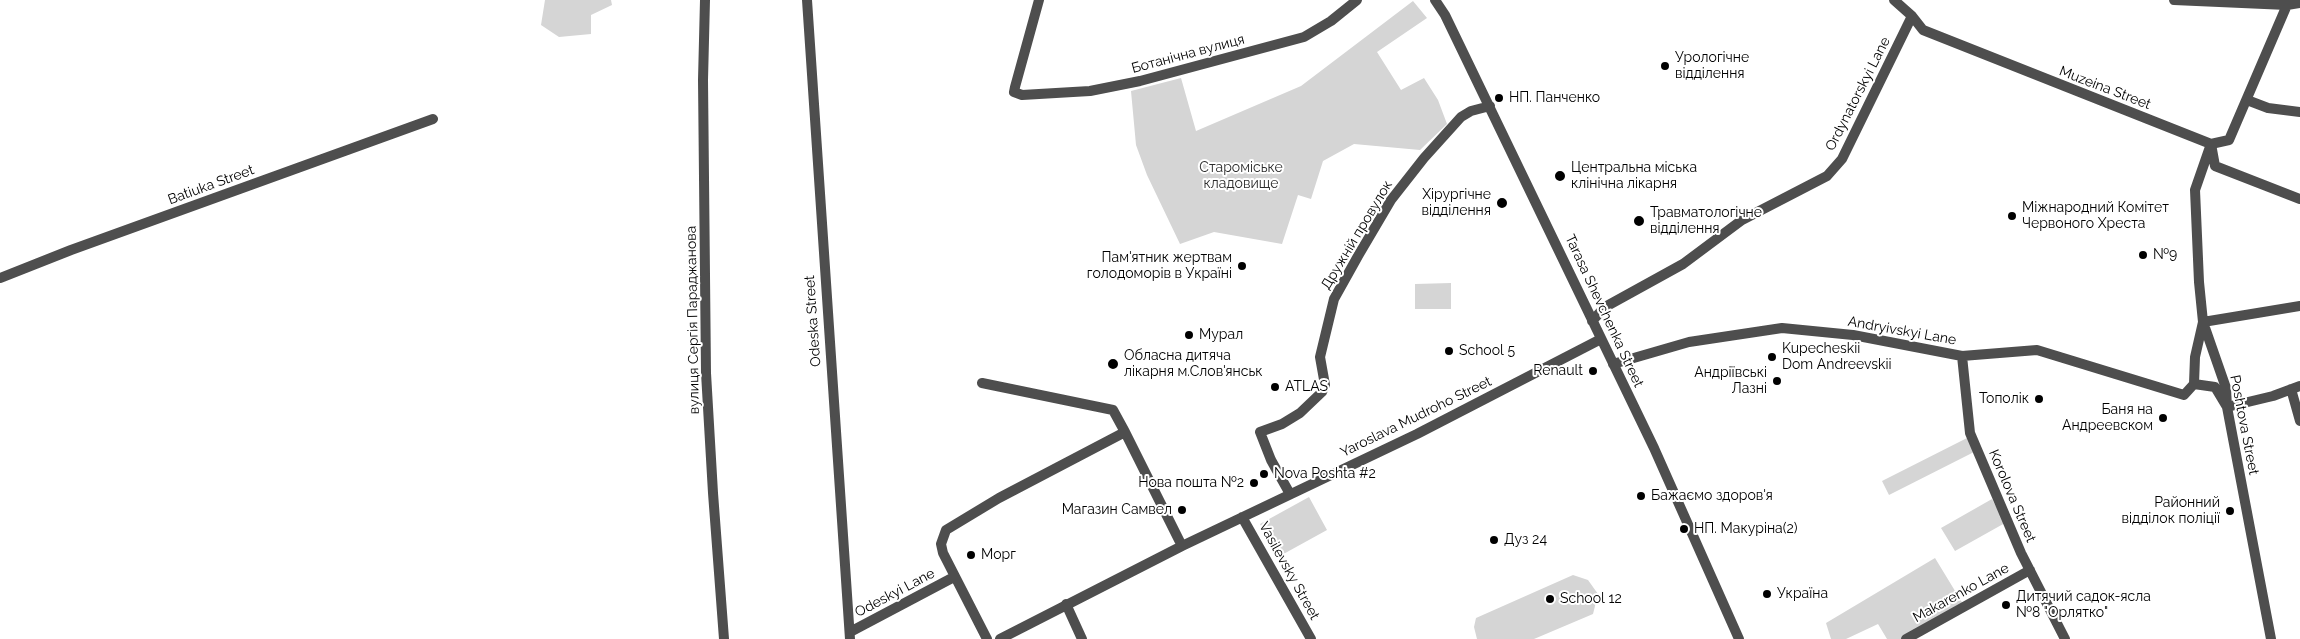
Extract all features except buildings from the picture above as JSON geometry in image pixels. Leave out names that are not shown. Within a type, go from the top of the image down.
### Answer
[{"type":"street","name":"вулиця Сергія Параджанова","points":[[705,0],[703,80],[706,373],[724,639]]},
{"type":"street","name":"Odeska Street","points":[[807,0],[850,636]]},
{"type":"street","name":"Ботанічна вулиця","points":[[1039,0],[1014,92],[1028,96],[1090,92],[1140,81],[1304,37],[1331,21],[1357,0]]},
{"type":"street","name":"Muzeina Street","points":[[1894,0],[1912,16],[1922,30],[2211,144]]},
{"type":"street","points":[[2174,0],[2287,5],[2300,3]]},
{"type":"street","name":"Tarasa Shevchenka Street","points":[[1437,1],[1490,106],[1654,448],[1740,639]]},
{"type":"street","points":[[2287,5],[2229,140],[2211,144],[2215,166],[2300,199]]},
{"type":"street","name":"Ordynatorskyi Lane","points":[[1592,321],[1605,307],[1683,264],[1742,220],[1827,176],[1842,158],[1912,16]]},
{"type":"street","points":[[2247,100],[2268,108],[2300,112]]},
{"type":"street","name":"Дружній провулок","points":[[1290,494],[1271,460],[1260,432],[1282,424],[1300,413],[1322,392],[1325,385],[1320,357],[1334,299],[1391,200],[1424,158],[1461,117],[1471,111],[1490,106]]},
{"type":"street","name":"Batiuka Street","points":[[0,278],[71,250],[433,119]]},
{"type":"street","name":"Poshtova Street","points":[[2211,144],[2195,190],[2199,282],[2203,322],[2226,388],[2227,407],[2271,639]]},
{"type":"street","points":[[2300,306],[2203,322],[2195,357],[2194,384],[2215,387],[2227,407],[2296,388],[2300,421]]},
{"type":"street","name":"Andryivskyi Lane","points":[[1613,364],[1689,342],[1782,328],[1854,334],[1962,356],[2037,350],[2184,395],[2194,384]]},
{"type":"street","name":"Yaroslava Mudroho Street","points":[[1000,639],[1182,546],[1417,434],[1601,340]]},
{"type":"street","name":"Korolova Street","points":[[1962,356],[1970,433],[2062,638]]},
{"type":"street","points":[[982,383],[1113,410],[1182,546]]},
{"type":"street","points":[[987,639],[954,577],[941,544],[946,530],[999,498],[1125,432]]},
{"type":"street","name":"Vasilevsky Street","points":[[1242,517],[1311,639]]},
{"type":"street","name":"Makarenko Lane","points":[[1906,639],[2030,570]]},
{"type":"street","name":"Odeskyi Lane","points":[[850,636],[954,577]]},
{"type":"street","points":[[1066,604],[1082,639]]},
{"type":"green space","points":[[545,0],[611,0],[612,5],[591,15],[591,34],[559,37],[541,25]]},
{"type":"green space","name":"Староміське кладовище","points":[[1413,1],[1427,18],[1377,52],[1401,90],[1424,78],[1438,100],[1447,124],[1420,150],[1354,144],[1323,161],[1311,199],[1298,195],[1282,244],[1214,232],[1180,244],[1147,175],[1136,145],[1131,91],[1181,78],[1196,131],[1301,86]]},
{"type":"green space","points":[[1451,283],[1451,309],[1415,309],[1415,284]]},
{"type":"green space","points":[[1969,437],[1976,451],[1889,495],[1882,481]]},
{"type":"green space","points":[[1309,497],[1327,530],[1278,557],[1260,524]]},
{"type":"green space","points":[[1992,499],[2005,523],[1955,551],[1941,528]]},
{"type":"green space","points":[[1935,558],[1963,604],[1901,639],[1887,639],[1878,624],[1846,639],[1831,639],[1826,623]]},
{"type":"green space","points":[[1573,575],[1588,580],[1598,594],[1593,614],[1534,639],[1477,639],[1474,627],[1476,618]]},
{"type":"place","name":"Урологічне відділення","points":[[1665,66]]},
{"type":"place","name":"НП. Панченко","points":[[1499,98]]},
{"type":"place","name":"Центральна міська клінічна лікарня","points":[[1560,176]]},
{"type":"place","name":"Хірургічне відділення","points":[[1502,203]]},
{"type":"place","name":"Міжнародний Комітет Червоного Хреста","points":[[2012,216]]},
{"type":"place","name":"Травматологічне відділення","points":[[1639,221]]},
{"type":"place","name":"№9","points":[[2143,255]]},
{"type":"place","name":"Пам'ятник жертвам голодоморів в Україні","points":[[1242,266]]},
{"type":"place","name":"Мурал","points":[[1189,335]]},
{"type":"place","name":"School 5","points":[[1449,351]]},
{"type":"place","name":"Kupecheskii Dom Andreevskii","points":[[1772,357]]},
{"type":"place","name":"Обласна дитяча лікарня м.Слов'янськ","points":[[1113,364]]},
{"type":"place","name":"Renault","points":[[1593,371]]},
{"type":"place","name":"Андріївські Лазні","points":[[1777,381]]},
{"type":"place","name":"ATLAS","points":[[1275,387]]},
{"type":"place","name":"Тополік","points":[[2039,399]]},
{"type":"place","name":"Баня на Андреевском","points":[[2163,418]]},
{"type":"place","name":"Nova Poshta #2","points":[[1264,474]]},
{"type":"place","name":"Нова пошта №2","points":[[1254,483]]},
{"type":"place","name":"Бажаємо здоров'я","points":[[1641,496]]},
{"type":"place","name":"Магазин Самвел","points":[[1182,510]]},
{"type":"place","name":"Районний відділок поліції","points":[[2230,511]]},
{"type":"place","name":"НП. Макуріна(2)","points":[[1684,529]]},
{"type":"place","name":"Дуз 24","points":[[1494,540]]},
{"type":"place","name":"Морг","points":[[971,555]]},
{"type":"place","name":"Україна","points":[[1767,594]]},
{"type":"place","name":"School 12","points":[[1550,599]]},
{"type":"place","name":"Дитячий садок-ясла №8 \"Орлятко\"","points":[[2006,605]]}]
